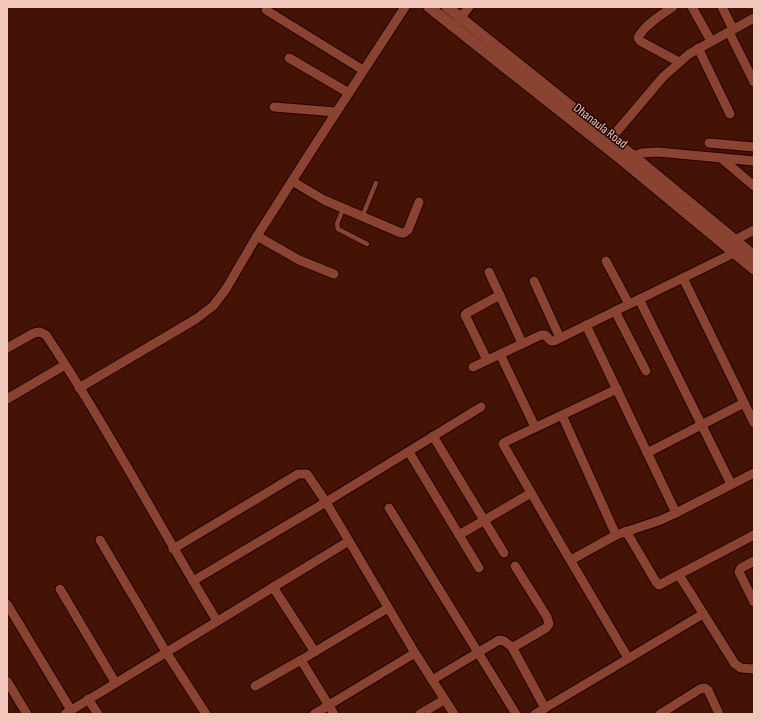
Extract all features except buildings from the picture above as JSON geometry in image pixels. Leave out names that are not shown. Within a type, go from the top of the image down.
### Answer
[{"type":"street","points":[[79,388],[196,319],[213,306],[226,289],[257,236],[349,93],[362,70],[405,7]]},
{"type":"street","name":"Dhanaula Road","points":[[429,7],[457,22],[608,142],[739,250],[754,269]]},
{"type":"street","name":"Dhanaula Road","points":[[446,7],[457,22]]},
{"type":"street","points":[[457,22],[470,7]]},
{"type":"street","points":[[673,7],[653,21],[640,33],[638,38],[640,41],[679,62]]},
{"type":"street","points":[[692,7],[711,41]]},
{"type":"street","points":[[722,7],[754,82]]},
{"type":"street","points":[[266,10],[362,70]]},
{"type":"street","points":[[608,142],[663,77],[688,54],[754,18]]},
{"type":"street","points":[[698,48],[730,114]]},
{"type":"street","points":[[289,58],[349,93]]},
{"type":"street","points":[[274,107],[336,112]]},
{"type":"street","name":"Dhanaula Road","points":[[608,142],[633,156],[735,240],[739,250],[754,256]]},
{"type":"street","points":[[710,143],[754,146]]},
{"type":"street","points":[[633,156],[642,153],[658,152],[754,161]]},
{"type":"street","points":[[721,158],[754,186]]},
{"type":"street","points":[[292,181],[324,200],[362,217],[404,233],[408,230],[419,202]]},
{"type":"street","points":[[735,240],[754,230]]},
{"type":"street","points":[[257,236],[299,260],[334,274]]},
{"type":"street","points":[[473,367],[542,334],[551,341],[560,338],[739,250]]},
{"type":"street","points":[[606,261],[629,304]]},
{"type":"street","points":[[489,272],[522,343]]},
{"type":"street","points":[[683,278],[754,423]]},
{"type":"street","points":[[534,281],[560,338]]},
{"type":"street","points":[[487,360],[466,315],[467,313],[500,295]]},
{"type":"street","points":[[639,299],[731,484]]},
{"type":"street","points":[[615,311],[646,371]]},
{"type":"street","points":[[586,325],[676,513]]},
{"type":"street","points":[[7,348],[34,333],[40,332],[46,336],[127,467],[217,621]]},
{"type":"street","points":[[500,354],[535,428]]},
{"type":"street","points":[[7,399],[65,365]]},
{"type":"street","points":[[617,389],[503,444],[628,658]]},
{"type":"street","points":[[647,453],[744,403]]},
{"type":"street","points":[[193,581],[481,408]]},
{"type":"street","points":[[562,415],[616,534]]},
{"type":"street","points":[[433,436],[504,553]]},
{"type":"street","points":[[408,452],[479,568]]},
{"type":"street","points":[[570,560],[616,534],[676,513],[754,473]]},
{"type":"street","points":[[174,549],[298,474],[307,474],[326,502],[415,653],[454,714]]},
{"type":"street","points":[[460,535],[531,493]]},
{"type":"street","points":[[389,508],[516,714]]},
{"type":"street","points":[[626,531],[657,584],[662,584],[754,535]]},
{"type":"street","points":[[100,540],[166,652],[206,714]]},
{"type":"street","points":[[7,604],[68,712],[349,541]]},
{"type":"street","points":[[754,561],[741,568],[739,572],[754,602]]},
{"type":"street","points":[[512,646],[517,645],[546,628],[549,624],[549,621],[515,566]]},
{"type":"street","points":[[679,575],[735,664],[741,668],[754,669]]},
{"type":"street","points":[[273,587],[315,652]]},
{"type":"street","points":[[60,589],[115,682]]},
{"type":"street","points":[[255,686],[388,608]]},
{"type":"street","points":[[536,714],[703,614]]},
{"type":"street","points":[[432,680],[501,640],[512,646],[545,708]]},
{"type":"street","points":[[314,714],[415,653]]},
{"type":"street","points":[[301,660],[334,714]]},
{"type":"street","points":[[7,681],[27,714]]},
{"type":"street","points":[[660,714],[704,688],[708,690],[719,714]]},
{"type":"street","points":[[88,699],[98,714]]},
{"type":"street","points":[[420,714],[444,700]]},
{"type":"lane","points":[[362,217],[376,183]]},
{"type":"lane","points":[[344,209],[337,224],[338,229],[367,244]]}]
